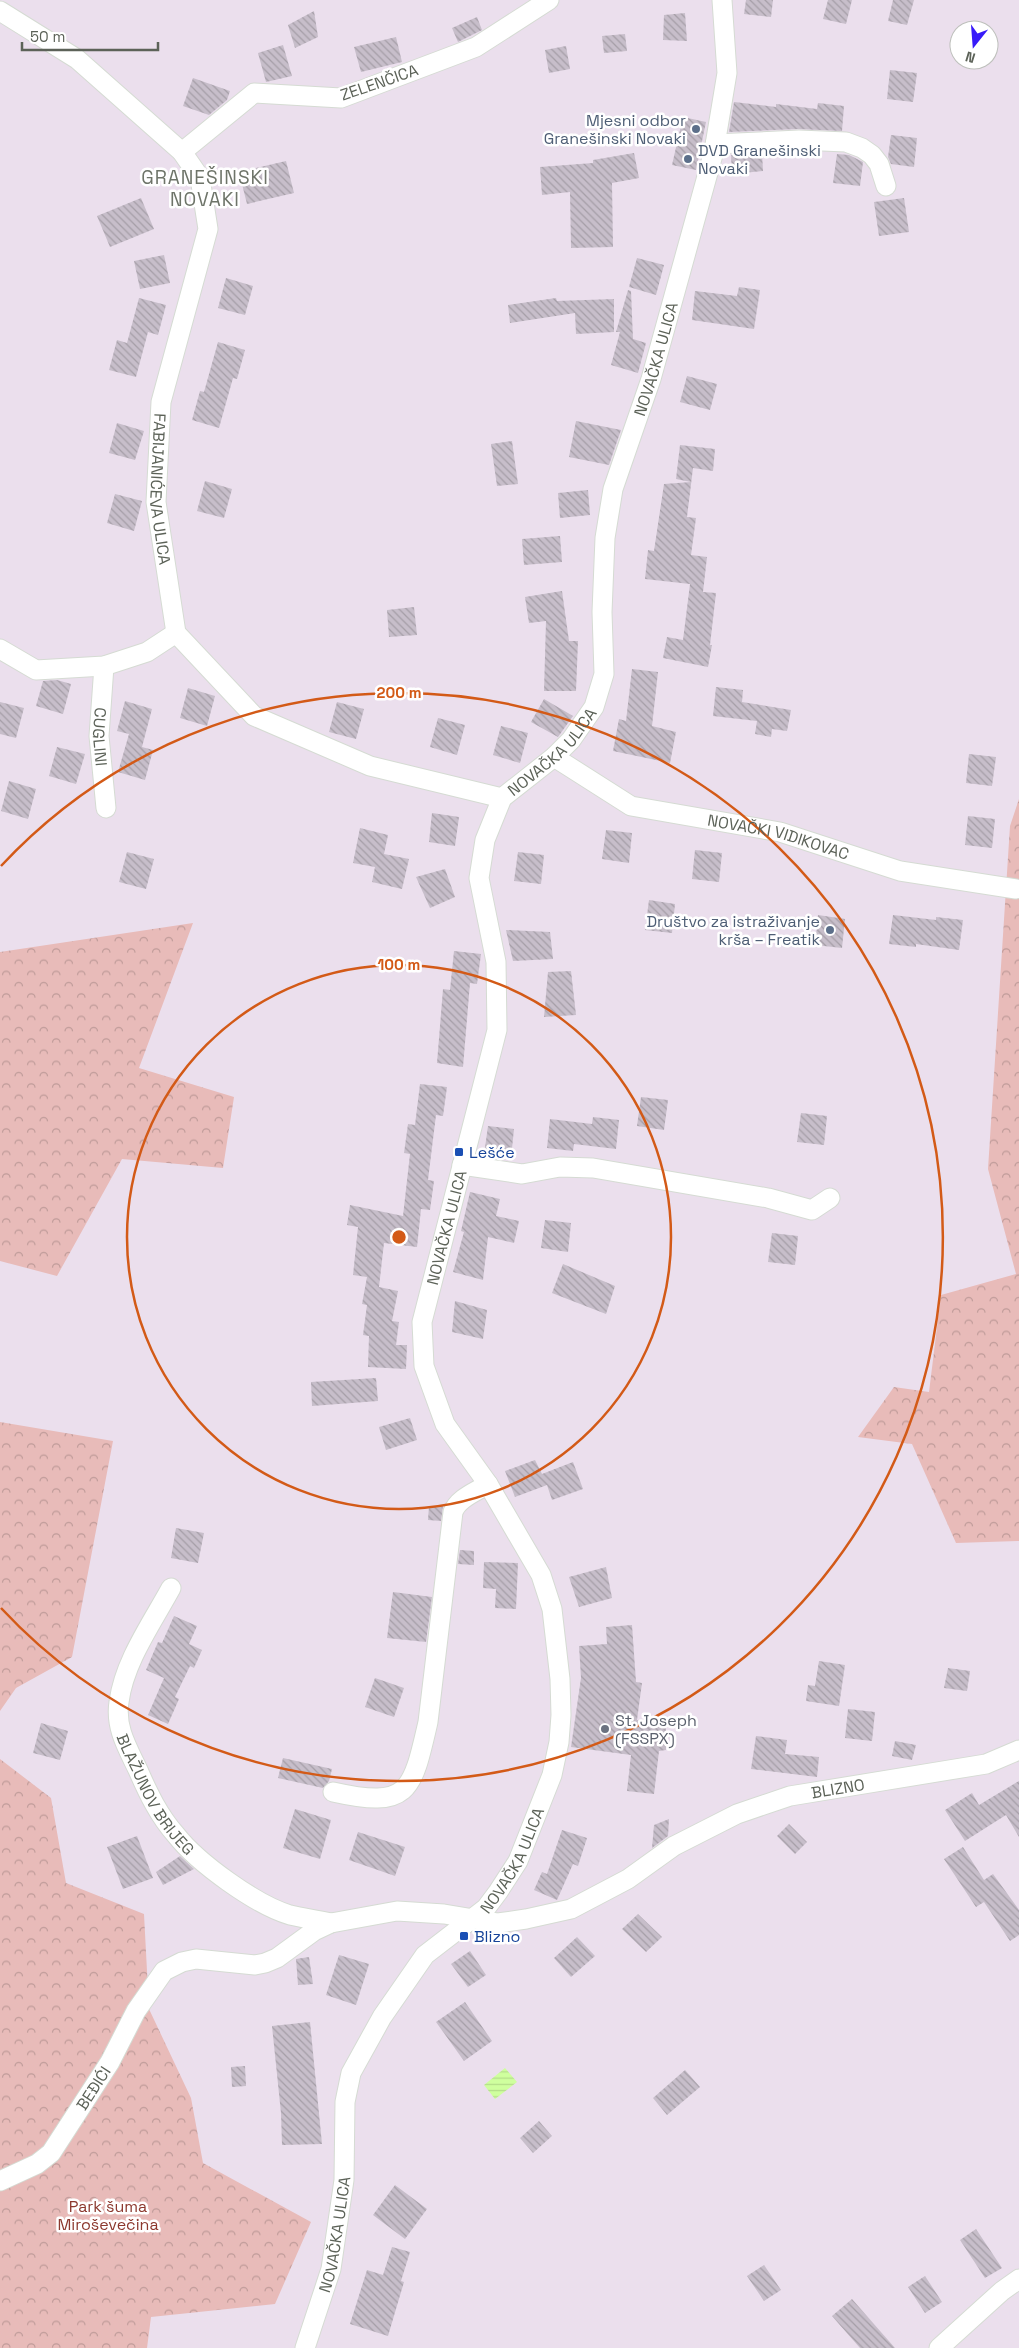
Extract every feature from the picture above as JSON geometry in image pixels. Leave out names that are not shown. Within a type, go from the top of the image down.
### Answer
[{"type":"street","name":"ZELENČICA","points":[[182,152],[254,93],[341,98],[476,47],[548,0]]},
{"type":"street","name":"NOVAČKA ULICA","points":[[305,2348],[331,2269],[341,2211],[344,2180],[345,2102],[351,2073],[382,2017],[425,1955],[486,1908],[518,1861],[552,1775],[559,1742],[561,1715],[556,1637],[547,1592],[541,1575],[488,1484],[445,1424],[424,1366],[422,1322],[497,1030],[496,962],[479,878],[485,840],[502,798],[554,757],[571,740],[594,707],[604,674],[602,612],[605,538],[614,489],[651,379],[715,144],[727,73],[722,0]]},
{"type":"street","name":"FABIJANIĆEVA ULICA","points":[[0,11],[77,59],[182,152],[200,178],[208,229],[161,402],[156,502],[176,633]]},
{"type":"street","points":[[715,144],[800,140],[846,142],[862,148],[872,155],[879,164],[886,186]]},
{"type":"street","points":[[0,648],[36,670],[104,666],[147,652],[176,633],[254,716],[370,766],[502,798]]},
{"type":"street","name":"CUGLINI","points":[[104,666],[99,736],[106,808]]},
{"type":"street","name":"NOVAČKI VIDIKOVAC","points":[[554,757],[632,806],[780,832],[900,871],[1016,889]]},
{"type":"street","points":[[462,1164],[522,1174],[560,1167],[593,1168],[768,1198],[812,1210],[830,1198]]},
{"type":"street","points":[[334,1792],[358,1798],[388,1798],[400,1794],[413,1776],[428,1722],[453,1512],[455,1505],[488,1484]]},
{"type":"street","name":"BLAŽUNOV BRIJEG","points":[[171,1588],[125,1677],[119,1701],[120,1733],[153,1803],[182,1842],[234,1885],[267,1905],[290,1914],[331,1923]]},
{"type":"street","name":"BLIZNO","points":[[472,1919],[498,1923],[571,1909],[628,1879],[674,1846],[729,1818],[790,1796],[922,1776],[986,1764],[1019,1750]]},
{"type":"street","name":"BLAŽUNOV BRIJEG","points":[[164,1971],[182,1962],[196,1959],[254,1965],[265,1963],[277,1958],[314,1931],[331,1923],[397,1911],[444,1914],[472,1919]]},
{"type":"street","name":"BEĐIĆI","points":[[0,2181],[36,2164],[51,2152],[110,2062],[136,2010],[164,1971]]},
{"type":"street","points":[[939,2348],[1002,2291],[1019,2279]]},
{"type":"green space","points":[[1019,799],[1019,1541],[956,1543],[912,1444],[858,1437],[894,1387],[929,1392],[941,1295],[1016,1274],[988,1169],[1010,826]]},
{"type":"green space","points":[[193,923],[139,1068],[234,1097],[223,1168],[122,1159],[57,1276],[0,1261],[0,952]]},
{"type":"green space","points":[[0,1422],[113,1441],[72,1657],[16,1688],[0,1711]]},
{"type":"green space","name":"Park šuma Miroševečina","points":[[0,1759],[51,1798],[66,1883],[144,1914],[149,2009],[191,2098],[203,2163],[311,2222],[275,2304],[151,2317],[147,2348],[0,2348]]},
{"type":"shaded area","points":[[505,2068],[517,2082],[495,2099],[484,2085]]},
{"type":"building","points":[[746,0],[773,0],[771,17],[744,14]]},
{"type":"building","points":[[828,0],[852,0],[846,24],[823,19]]},
{"type":"building","points":[[893,0],[914,0],[907,25],[888,21]]},
{"type":"building","points":[[314,11],[318,37],[295,48],[288,25]]},
{"type":"building","points":[[685,13],[687,41],[663,40],[664,15]]},
{"type":"building","points":[[477,17],[482,30],[458,42],[452,28]]},
{"type":"building","points":[[625,34],[627,51],[604,53],[602,36]]},
{"type":"building","points":[[396,37],[402,62],[361,72],[354,47]]},
{"type":"building","points":[[283,45],[292,76],[266,82],[258,53]]},
{"type":"building","points":[[566,46],[570,69],[549,73],[545,50]]},
{"type":"building","points":[[890,70],[917,73],[913,102],[887,99]]},
{"type":"building","points":[[193,78],[230,91],[227,100],[209,115],[183,106]]},
{"type":"building","points":[[734,102],[776,107],[776,104],[817,109],[818,103],[844,106],[842,131],[798,129],[729,132]]},
{"type":"building","points":[[683,117],[706,122],[696,170],[672,165]]},
{"type":"building","points":[[891,135],[917,138],[914,167],[891,164],[888,157]]},
{"type":"building","points":[[634,153],[639,178],[612,183],[613,247],[571,248],[570,192],[542,195],[540,167],[593,163],[593,160]]},
{"type":"building","points":[[762,153],[763,171],[732,174],[731,155]]},
{"type":"building","points":[[837,154],[849,155],[863,162],[860,186],[833,183]]},
{"type":"building","points":[[286,161],[294,193],[247,204],[239,172]]},
{"type":"building","points":[[141,198],[154,229],[110,247],[97,216]]},
{"type":"building","points":[[904,198],[909,232],[879,236],[874,202]]},
{"type":"building","points":[[164,255],[170,283],[140,289],[134,261]]},
{"type":"building","points":[[637,258],[664,265],[656,295],[629,287]]},
{"type":"building","points":[[226,278],[253,286],[245,315],[218,308]]},
{"type":"building","points":[[739,287],[760,290],[754,329],[692,320],[695,291],[737,296]]},
{"type":"building","points":[[628,290],[631,291],[633,339],[646,343],[638,373],[611,365],[620,332],[616,332]]},
{"type":"building","points":[[139,298],[166,305],[158,335],[148,332],[136,377],[109,370],[117,340],[127,343]]},
{"type":"building","points":[[556,298],[557,301],[614,299],[614,332],[576,334],[575,313],[510,323],[508,305]]},
{"type":"building","points":[[218,342],[245,350],[237,379],[233,378],[219,428],[192,420],[200,391],[204,392]]},
{"type":"building","points":[[687,376],[717,384],[710,410],[680,402]]},
{"type":"building","points":[[576,421],[621,430],[609,465],[569,457]]},
{"type":"building","points":[[117,423],[144,431],[135,460],[109,453]]},
{"type":"building","points":[[512,441],[518,484],[497,486],[491,444]]},
{"type":"building","points":[[680,445],[715,449],[713,471],[693,468],[687,517],[696,518],[691,555],[707,557],[703,592],[716,593],[710,645],[712,645],[708,667],[663,658],[667,637],[683,640],[690,584],[645,579],[648,550],[654,551],[664,484],[691,482],[676,479]]},
{"type":"building","points":[[205,481],[232,489],[224,518],[197,511]]},
{"type":"building","points":[[588,490],[590,515],[560,518],[558,493]]},
{"type":"building","points":[[115,494],[142,501],[134,531],[107,523]]},
{"type":"building","points":[[560,536],[562,562],[524,565],[522,539]]},
{"type":"building","points":[[562,591],[569,641],[578,641],[576,691],[544,691],[546,621],[529,623],[525,597]]},
{"type":"building","points":[[414,607],[417,635],[389,637],[387,610]]},
{"type":"building","points":[[632,669],[658,672],[652,726],[676,732],[670,763],[613,751],[619,719],[626,721]]},
{"type":"building","points":[[57,680],[71,684],[63,714],[36,706],[43,681]]},
{"type":"building","points":[[716,687],[743,690],[742,702],[791,710],[787,731],[772,729],[771,737],[755,734],[757,721],[713,716]]},
{"type":"building","points":[[188,688],[215,696],[207,726],[180,718]]},
{"type":"building","points":[[544,699],[573,716],[558,737],[531,722]]},
{"type":"building","points":[[125,701],[152,709],[142,747],[153,750],[145,780],[118,772],[129,734],[117,731]]},
{"type":"building","points":[[0,702],[24,708],[16,738],[0,734]]},
{"type":"building","points":[[337,702],[364,709],[356,739],[329,732]]},
{"type":"building","points":[[438,718],[465,725],[457,755],[430,747]]},
{"type":"building","points":[[501,726],[528,733],[520,763],[493,755]]},
{"type":"building","points":[[57,747],[85,754],[76,784],[49,776]]},
{"type":"building","points":[[969,754],[996,757],[992,786],[966,783]]},
{"type":"building","points":[[9,781],[36,789],[28,819],[1,811]]},
{"type":"building","points":[[432,813],[459,817],[455,846],[429,842]]},
{"type":"building","points":[[968,816],[995,819],[992,848],[965,845]]},
{"type":"building","points":[[360,828],[388,835],[384,854],[409,859],[402,889],[372,882],[375,867],[353,863]]},
{"type":"building","points":[[606,830],[632,833],[629,863],[602,859]]},
{"type":"building","points":[[695,850],[722,853],[719,882],[692,879]]},
{"type":"building","points":[[127,852],[154,859],[146,889],[119,882]]},
{"type":"building","points":[[518,852],[544,855],[541,884],[514,881]]},
{"type":"building","points":[[445,869],[455,897],[430,908],[416,877]]},
{"type":"building","points":[[649,900],[675,904],[672,933],[645,930]]},
{"type":"building","points":[[818,915],[845,919],[842,948],[815,945]]},
{"type":"building","points":[[893,915],[936,920],[936,917],[963,920],[959,950],[916,944],[916,947],[889,944]]},
{"type":"building","points":[[506,930],[550,932],[553,959],[513,961]]},
{"type":"building","points":[[454,951],[481,954],[477,984],[470,983],[463,1067],[437,1063],[443,989],[450,990]]},
{"type":"building","points":[[571,971],[576,1015],[544,1017],[548,972]]},
{"type":"building","points":[[420,1084],[447,1087],[443,1116],[436,1115],[428,1180],[434,1181],[430,1210],[421,1209],[417,1247],[384,1243],[379,1287],[398,1291],[392,1321],[399,1322],[396,1345],[407,1345],[406,1369],[368,1367],[369,1336],[363,1335],[367,1305],[362,1304],[367,1277],[353,1275],[358,1227],[347,1225],[350,1205],[403,1216],[410,1154],[404,1153],[408,1124],[415,1125]]},
{"type":"building","points":[[641,1097],[668,1100],[664,1130],[637,1126]]},
{"type":"building","points":[[801,1113],[827,1116],[824,1145],[797,1142]]},
{"type":"building","points":[[593,1117],[619,1120],[616,1149],[574,1144],[573,1151],[547,1148],[550,1119],[592,1124]]},
{"type":"building","points":[[488,1126],[514,1129],[511,1158],[484,1155]]},
{"type":"building","points":[[470,1192],[500,1199],[496,1216],[519,1221],[514,1243],[488,1237],[483,1280],[453,1272],[464,1232],[461,1231]]},
{"type":"building","points":[[545,1220],[571,1223],[568,1252],[541,1248]]},
{"type":"building","points":[[772,1233],[798,1236],[795,1265],[768,1262]]},
{"type":"building","points":[[563,1264],[615,1286],[606,1314],[552,1293]]},
{"type":"building","points":[[455,1301],[487,1310],[483,1339],[452,1332]]},
{"type":"building","points":[[376,1378],[378,1401],[312,1406],[311,1382]]},
{"type":"building","points":[[410,1418],[417,1440],[386,1450],[379,1427]]},
{"type":"building","points":[[535,1460],[542,1474],[573,1462],[583,1489],[552,1500],[547,1485],[515,1497],[505,1471]]},
{"type":"building","points":[[429,1506],[443,1506],[441,1521],[428,1520]]},
{"type":"building","points":[[176,1528],[204,1533],[198,1563],[171,1558]]},
{"type":"building","points":[[460,1550],[474,1551],[474,1565],[458,1564]]},
{"type":"building","points":[[484,1562],[518,1563],[516,1609],[495,1608],[496,1589],[483,1588]]},
{"type":"building","points":[[606,1567],[612,1598],[579,1607],[569,1577]]},
{"type":"building","points":[[393,1592],[432,1597],[426,1642],[387,1638]]},
{"type":"building","points":[[174,1616],[197,1626],[189,1644],[202,1650],[194,1668],[190,1666],[175,1697],[179,1699],[168,1724],[148,1715],[164,1678],[146,1670],[158,1642],[162,1643]]},
{"type":"building","points":[[632,1625],[636,1682],[642,1683],[637,1720],[666,1719],[666,1750],[659,1751],[654,1794],[627,1791],[631,1755],[571,1747],[581,1678],[579,1646],[607,1644],[606,1627]]},
{"type":"building","points":[[819,1661],[845,1665],[839,1706],[806,1701],[808,1685],[815,1686]]},
{"type":"building","points":[[948,1668],[970,1671],[967,1691],[944,1688]]},
{"type":"building","points":[[375,1678],[404,1688],[394,1717],[365,1707]]},
{"type":"building","points":[[848,1709],[875,1712],[872,1741],[845,1738]]},
{"type":"building","points":[[41,1723],[68,1731],[60,1760],[33,1753]]},
{"type":"building","points":[[756,1736],[787,1740],[785,1754],[819,1757],[817,1777],[751,1769]]},
{"type":"building","points":[[895,1741],[916,1745],[912,1760],[892,1756]]},
{"type":"building","points":[[283,1758],[332,1769],[329,1781],[323,1788],[278,1778]]},
{"type":"building","points":[[1019,1781],[1019,1837],[1006,1815],[965,1841],[945,1810],[972,1793],[979,1805]]},
{"type":"building","points":[[295,1809],[331,1820],[320,1859],[283,1848]]},
{"type":"building","points":[[669,1819],[668,1836],[652,1848],[654,1825]]},
{"type":"building","points":[[789,1824],[807,1842],[795,1854],[777,1836]]},
{"type":"building","points":[[562,1830],[587,1838],[578,1866],[573,1864],[557,1900],[534,1890],[542,1872],[547,1874]]},
{"type":"building","points":[[358,1832],[405,1847],[395,1876],[349,1860]]},
{"type":"building","points":[[137,1836],[153,1878],[123,1889],[107,1847]]},
{"type":"building","points":[[963,1847],[984,1880],[993,1874],[1019,1910],[1019,1935],[1010,1941],[984,1902],[976,1907],[944,1859]]},
{"type":"building","points":[[180,1856],[194,1869],[163,1885],[156,1872]]},
{"type":"building","points":[[638,1914],[662,1937],[646,1952],[622,1929]]},
{"type":"building","points":[[577,1937],[595,1956],[571,1977],[554,1958]]},
{"type":"building","points":[[470,1951],[486,1975],[468,1987],[451,1964]]},
{"type":"building","points":[[339,1955],[369,1964],[356,2005],[326,1995]]},
{"type":"building","points":[[309,1957],[313,1984],[298,1985],[296,1959]]},
{"type":"building","points":[[465,2002],[492,2041],[464,2061],[436,2022]]},
{"type":"building","points":[[310,2022],[322,2144],[282,2145],[281,2113],[272,2026]]},
{"type":"building","points":[[245,2066],[246,2086],[232,2087],[231,2067]]},
{"type":"building","points":[[685,2070],[700,2087],[667,2115],[653,2098]]},
{"type":"building","points":[[539,2121],[552,2136],[533,2153],[520,2138]]},
{"type":"building","points":[[395,2185],[427,2209],[405,2239],[373,2215]]},
{"type":"building","points":[[976,2229],[1002,2268],[985,2278],[960,2240]]},
{"type":"building","points":[[392,2247],[410,2252],[401,2281],[404,2282],[388,2336],[350,2324],[367,2270],[383,2275]]},
{"type":"building","points":[[764,2265],[781,2290],[764,2301],[747,2276]]},
{"type":"building","points":[[925,2276],[942,2302],[925,2313],[908,2287]]},
{"type":"building","points":[[852,2299],[895,2348],[860,2348],[832,2316]]},
{"type":"place","name":"Mjesni odbor Granešinski Novaki","points":[[696,129]]},
{"type":"place","name":"DVD Granešinski Novaki","points":[[688,159]]},
{"type":"place","name":"Društvo za istraživanje krša – Freatik","points":[[830,930]]},
{"type":"place","name":"Lešće","points":[[459,1152]]},
{"type":"place","name":"St. Joseph (FSSPX)","points":[[605,1729]]},
{"type":"place","name":"Blizno","points":[[464,1936]]},
{"type":"district","name":"GRANEŠINSKI NOVAKI","points":[[205,188]]}]
